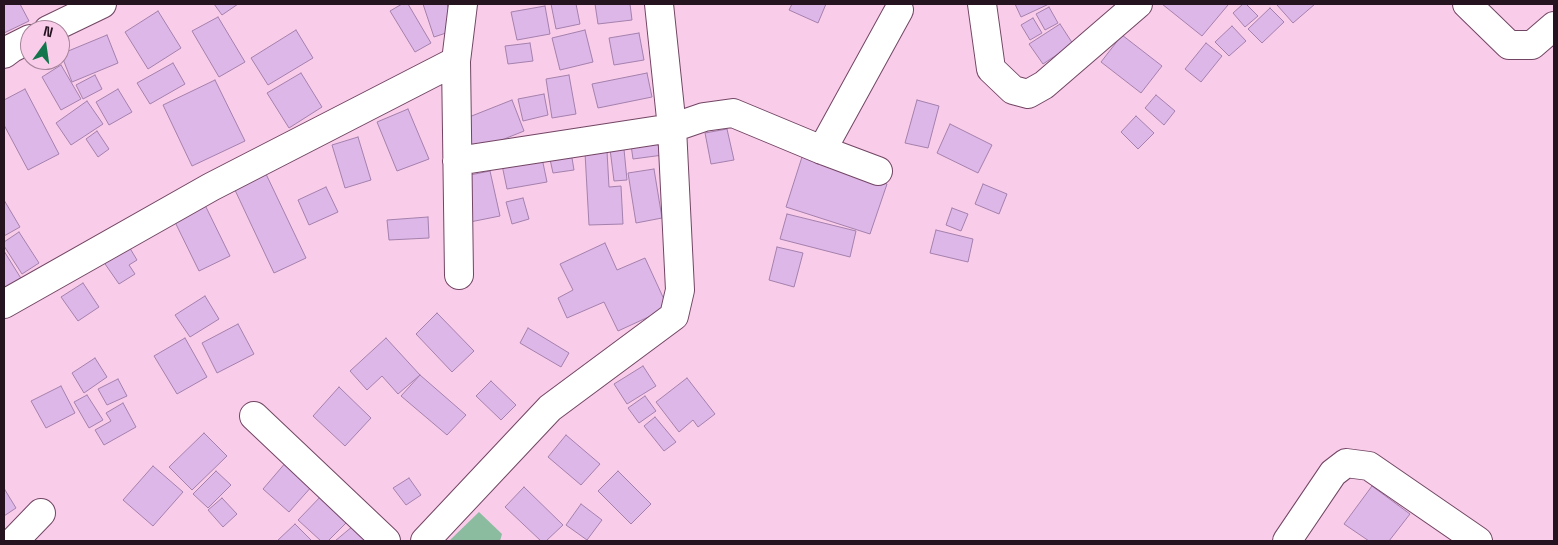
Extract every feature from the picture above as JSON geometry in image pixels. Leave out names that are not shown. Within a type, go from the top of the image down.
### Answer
[{"type":"street","points":[[69,20],[102,4]]},
{"type":"street","points":[[459,275],[456,61],[463,4]]},
{"type":"street","points":[[424,541],[550,408],[674,316],[680,290],[672,128],[659,4]]},
{"type":"street","points":[[982,4],[990,69],[1013,90],[1028,94],[1044,85],[1138,4]]},
{"type":"street","points":[[1467,4],[1508,45],[1532,45],[1554,26]]},
{"type":"street","points":[[822,150],[899,10]]},
{"type":"street","points":[[4,54],[20,44]]},
{"type":"street","points":[[4,304],[211,187],[456,61]]},
{"type":"street","points":[[457,161],[672,128],[704,117],[733,113],[878,171]]},
{"type":"street","points":[[254,416],[386,541]]},
{"type":"street","points":[[1287,541],[1333,473],[1346,463],[1369,466],[1478,541]]},
{"type":"street","points":[[14,541],[41,513]]},
{"type":"green space","points":[[479,512],[502,534],[500,541],[449,541]]},
{"type":"building","points":[[4,4],[20,4],[28,20],[20,20],[20,25],[4,33]]},
{"type":"building","points":[[214,4],[238,4],[222,15]]},
{"type":"building","points":[[402,4],[408,4],[431,43],[415,52],[390,11]]},
{"type":"building","points":[[423,4],[447,4],[455,30],[434,37]]},
{"type":"building","points":[[551,4],[576,4],[580,24],[556,29]]},
{"type":"building","points":[[595,4],[630,4],[632,20],[598,24]]},
{"type":"building","points":[[792,4],[826,4],[818,23],[789,10]]},
{"type":"building","points":[[1015,4],[1049,4],[1021,17]]},
{"type":"building","points":[[1162,4],[1227,4],[1228,5],[1202,36]]},
{"type":"building","points":[[1243,4],[1246,4],[1258,16],[1245,27],[1233,13]]},
{"type":"building","points":[[1278,4],[1315,4],[1293,23]]},
{"type":"building","points":[[545,6],[550,34],[517,40],[511,12]]},
{"type":"building","points":[[1049,7],[1058,23],[1045,30],[1036,14]]},
{"type":"building","points":[[1270,8],[1284,22],[1262,43],[1248,29]]},
{"type":"building","points":[[158,11],[181,48],[148,69],[125,32]]},
{"type":"building","points":[[218,17],[245,62],[219,77],[192,31]]},
{"type":"building","points":[[1033,18],[1042,33],[1030,40],[1021,25]]},
{"type":"building","points":[[1060,24],[1073,44],[1043,64],[1029,44]]},
{"type":"building","points":[[1232,26],[1246,41],[1229,56],[1215,42]]},
{"type":"building","points":[[296,30],[313,58],[268,85],[251,58]]},
{"type":"building","points":[[585,30],[593,62],[560,70],[552,38]]},
{"type":"building","points":[[639,33],[644,60],[614,65],[609,38]]},
{"type":"building","points":[[107,35],[118,63],[72,82],[67,70],[70,70],[70,50]]},
{"type":"building","points":[[1122,35],[1162,66],[1141,93],[1101,62]]},
{"type":"building","points":[[530,43],[533,61],[508,64],[505,46]]},
{"type":"building","points":[[1206,43],[1222,56],[1201,82],[1185,69]]},
{"type":"building","points":[[173,63],[185,84],[150,104],[137,83]]},
{"type":"building","points":[[53,70],[64,70],[81,99],[61,110],[42,77]]},
{"type":"building","points":[[301,73],[322,107],[289,128],[267,93]]},
{"type":"building","points":[[647,73],[652,97],[598,108],[592,84]]},
{"type":"building","points":[[95,75],[102,89],[83,99],[76,85]]},
{"type":"building","points":[[569,75],[576,114],[552,118],[546,79]]},
{"type":"building","points":[[215,80],[245,141],[192,166],[163,105]]},
{"type":"building","points":[[25,89],[59,154],[28,170],[4,125],[4,100]]},
{"type":"building","points":[[118,89],[132,112],[109,125],[96,102]]},
{"type":"building","points":[[544,94],[548,115],[523,121],[518,99]]},
{"type":"building","points":[[1156,95],[1175,111],[1164,125],[1145,108]]},
{"type":"building","points":[[512,100],[524,131],[472,152],[459,121]]},
{"type":"building","points":[[917,100],[939,106],[928,148],[905,143]]},
{"type":"building","points":[[87,101],[103,124],[71,145],[56,123]]},
{"type":"building","points":[[408,109],[429,159],[397,171],[377,122]]},
{"type":"building","points":[[1136,116],[1154,133],[1138,149],[1121,132]]},
{"type":"building","points":[[950,124],[992,145],[978,173],[937,153]]},
{"type":"building","points":[[727,129],[734,160],[711,164],[705,133]]},
{"type":"building","points":[[97,131],[109,149],[98,157],[86,139]]},
{"type":"building","points":[[659,133],[663,155],[633,159],[630,138]]},
{"type":"building","points":[[358,137],[371,180],[345,188],[332,145]]},
{"type":"building","points":[[623,139],[627,180],[614,181],[609,141]]},
{"type":"building","points":[[570,146],[574,170],[553,173],[548,150]]},
{"type":"building","points":[[607,151],[609,187],[621,186],[623,224],[589,225],[585,153]]},
{"type":"building","points":[[802,157],[887,184],[870,234],[786,207]]},
{"type":"building","points":[[542,158],[547,182],[507,189],[502,165]]},
{"type":"building","points":[[654,169],[662,218],[636,223],[628,173]]},
{"type":"building","points":[[490,171],[500,216],[470,222],[460,177]]},
{"type":"building","points":[[266,174],[306,258],[274,273],[234,188]]},
{"type":"building","points":[[983,184],[1007,194],[999,214],[975,204]]},
{"type":"building","points":[[326,187],[338,212],[309,225],[298,200]]},
{"type":"building","points":[[523,198],[529,219],[512,224],[506,202]]},
{"type":"building","points":[[4,200],[20,227],[4,236]]},
{"type":"building","points":[[204,203],[230,256],[199,271],[173,218]]},
{"type":"building","points":[[952,208],[968,214],[961,231],[946,225]]},
{"type":"building","points":[[787,214],[856,231],[850,257],[780,239]]},
{"type":"building","points":[[428,217],[429,238],[389,240],[387,220]]},
{"type":"building","points":[[936,230],[973,239],[968,262],[930,253]]},
{"type":"building","points":[[19,232],[39,263],[22,274],[4,246],[4,242]]},
{"type":"building","points":[[605,243],[617,270],[645,258],[668,308],[618,331],[604,302],[567,318],[558,298],[573,290],[560,264]]},
{"type":"building","points":[[128,245],[137,260],[129,265],[135,274],[119,284],[103,261]]},
{"type":"building","points":[[777,247],[803,253],[794,287],[769,280]]},
{"type":"building","points":[[4,251],[22,280],[4,289]]},
{"type":"building","points":[[83,283],[99,307],[78,321],[61,297]]},
{"type":"building","points":[[205,296],[219,319],[190,337],[175,315]]},
{"type":"building","points":[[437,313],[474,351],[452,372],[416,334]]},
{"type":"building","points":[[238,324],[254,354],[217,373],[202,343]]},
{"type":"building","points":[[528,328],[569,353],[561,367],[520,343]]},
{"type":"building","points":[[185,338],[207,377],[177,394],[154,356]]},
{"type":"building","points":[[386,338],[420,375],[398,394],[382,376],[367,390],[350,371]]},
{"type":"building","points":[[95,358],[107,377],[84,393],[72,373]]},
{"type":"building","points":[[643,366],[656,386],[627,404],[614,384]]},
{"type":"building","points":[[420,375],[466,415],[447,435],[401,396]]},
{"type":"building","points":[[687,378],[715,414],[698,427],[693,420],[679,432],[656,402]]},
{"type":"building","points":[[118,379],[127,396],[107,405],[98,389]]},
{"type":"building","points":[[491,381],[516,405],[501,420],[476,396]]},
{"type":"building","points":[[61,386],[75,413],[46,428],[31,401]]},
{"type":"building","points":[[339,387],[371,418],[345,446],[313,416]]},
{"type":"building","points":[[87,395],[103,420],[89,428],[74,402]]},
{"type":"building","points":[[645,396],[656,411],[639,423],[628,408]]},
{"type":"building","points":[[123,403],[136,427],[104,445],[95,430],[111,421],[106,413]]},
{"type":"building","points":[[655,417],[676,442],[664,451],[644,426]]},
{"type":"building","points":[[204,433],[227,456],[192,490],[169,467]]},
{"type":"building","points":[[566,435],[600,464],[581,485],[548,457]]},
{"type":"building","points":[[287,461],[313,485],[289,512],[263,489]]},
{"type":"building","points":[[153,466],[183,492],[153,526],[123,500]]},
{"type":"building","points":[[216,471],[231,485],[208,508],[193,494]]},
{"type":"building","points":[[618,471],[651,504],[631,524],[598,491]]},
{"type":"building","points":[[409,478],[421,495],[406,505],[393,488]]},
{"type":"building","points":[[1372,486],[1410,514],[1389,541],[1369,541],[1344,524]]},
{"type":"building","points":[[524,487],[563,525],[546,541],[541,541],[505,507]]},
{"type":"building","points":[[4,491],[16,508],[4,516]]},
{"type":"building","points":[[325,492],[351,518],[328,541],[321,541],[298,520]]},
{"type":"building","points":[[222,498],[237,514],[223,527],[208,510]]},
{"type":"building","points":[[581,504],[602,520],[587,540],[566,525]]},
{"type":"building","points":[[295,524],[312,541],[277,541]]},
{"type":"building","points":[[353,526],[366,541],[335,541]]}]
